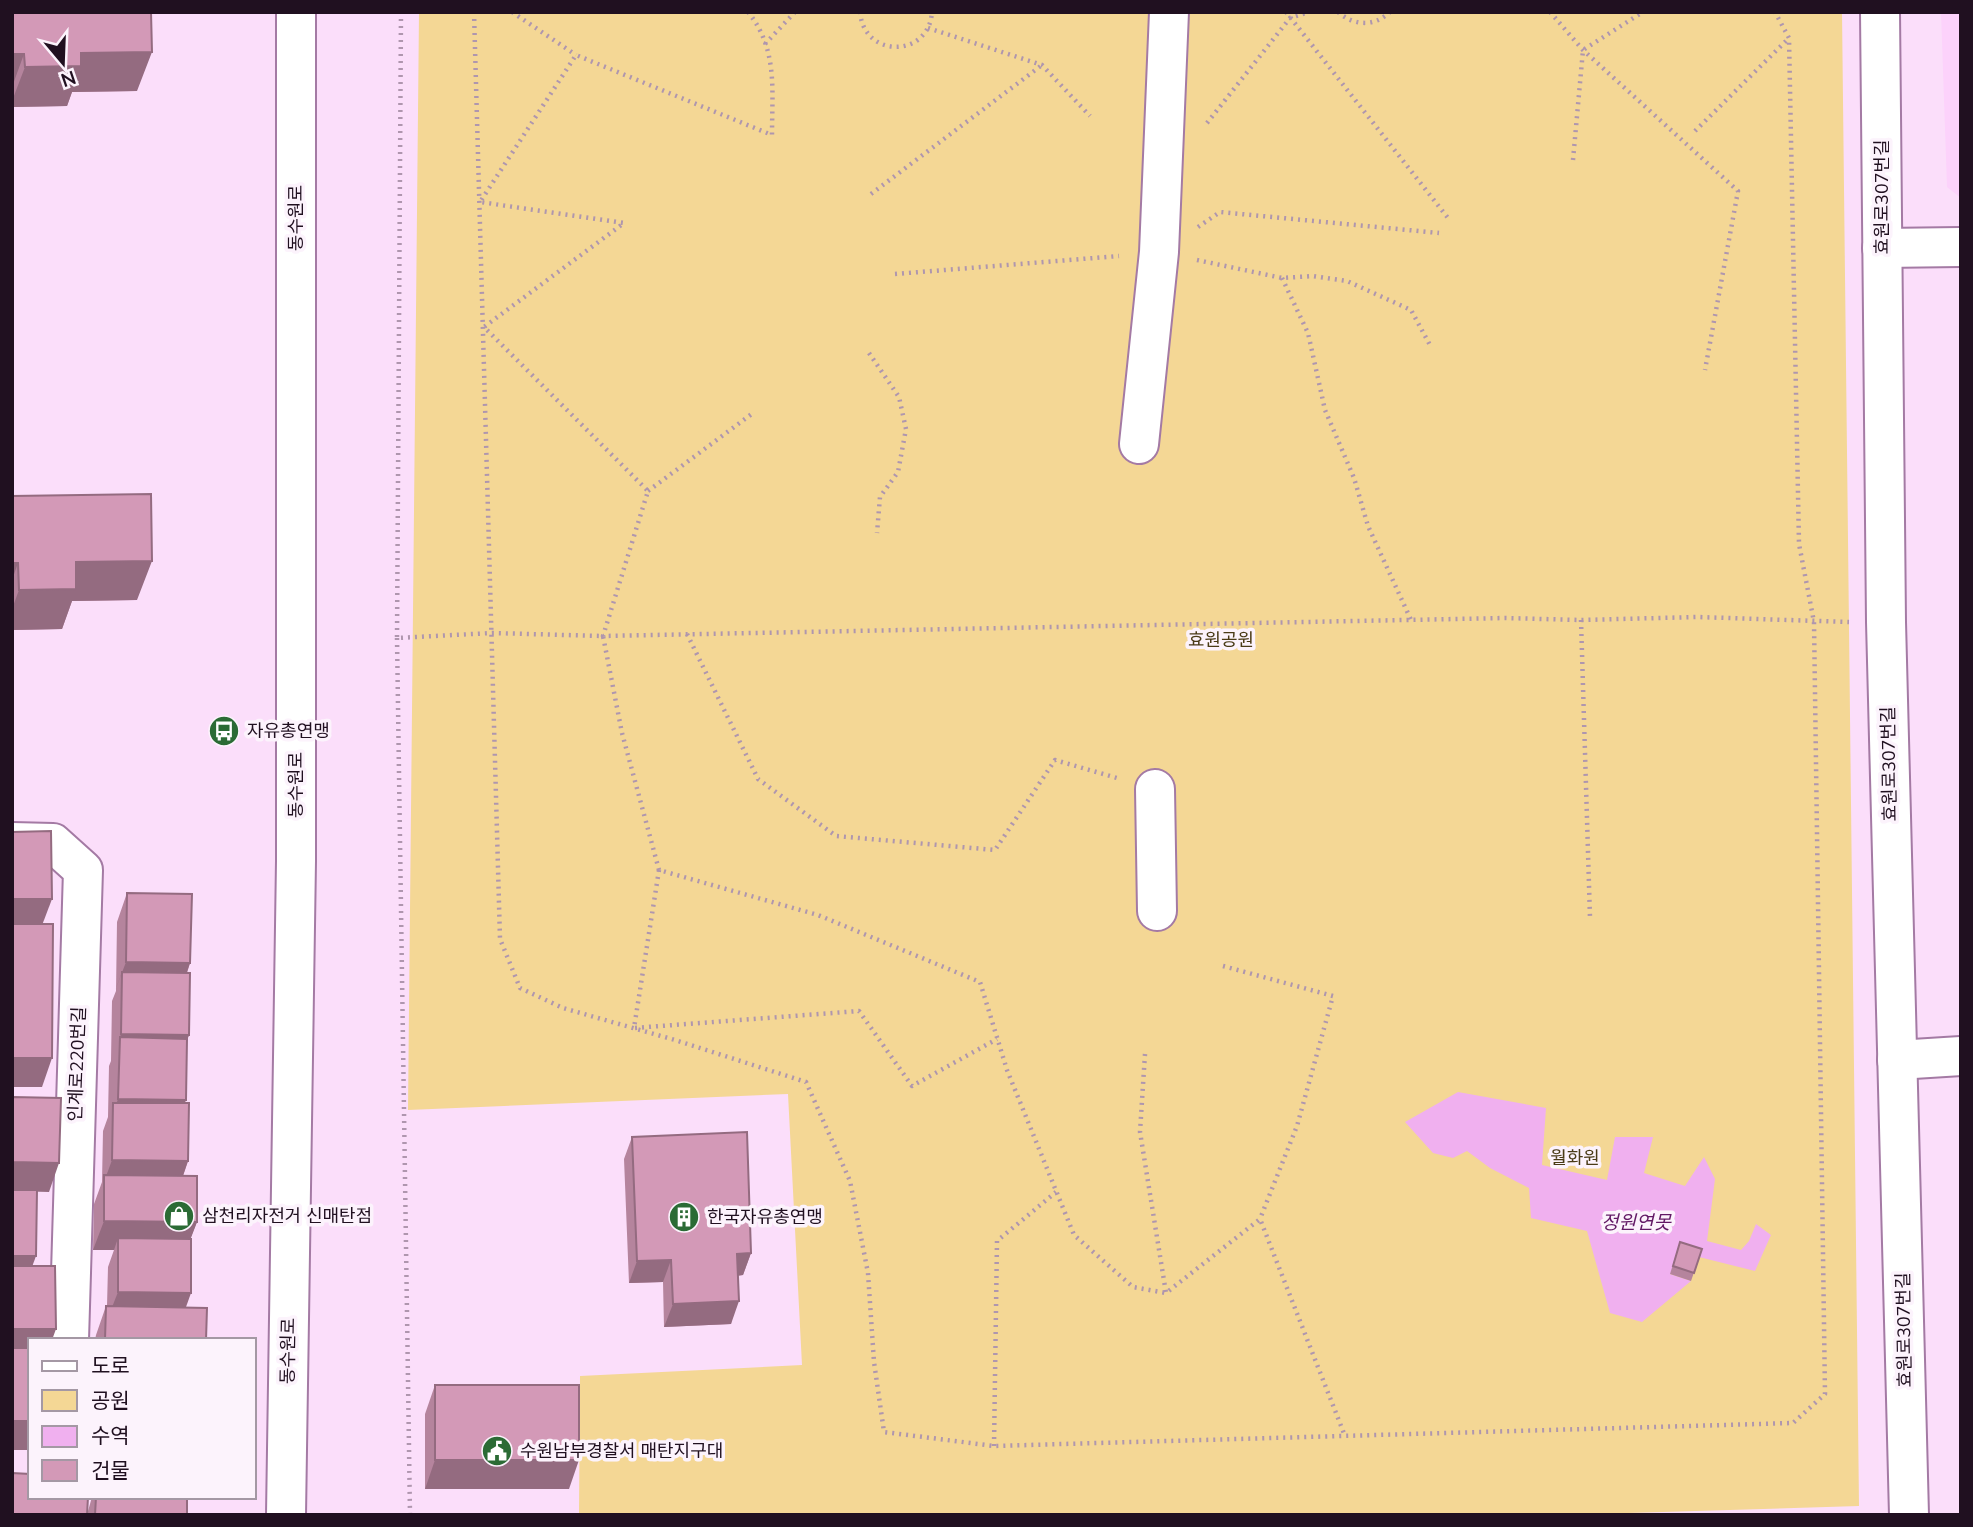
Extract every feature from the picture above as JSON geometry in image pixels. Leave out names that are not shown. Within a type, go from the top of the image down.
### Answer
[{"type":"street","name":"동수원로","points":[[286,1515],[296,861],[296,12]]},
{"type":"street","points":[[1139,444],[1159,252],[1169,12]]},
{"type":"street","name":"효원로307번길","points":[[1880,12],[1886,622],[1909,1515]]},
{"type":"street","points":[[1882,248],[1961,247]]},
{"type":"street","points":[[1155,789],[1157,911]]},
{"type":"street","name":"인계로220번길","points":[[12,842],[53,843],[83,870],[69,1338]]},
{"type":"street","points":[[1897,1060],[1961,1056]]},
{"type":"path","points":[[401,12],[397,638],[410,1515]]},
{"type":"path","points":[[474,12],[500,939],[520,988],[562,1008],[806,1082],[850,1181],[868,1273],[874,1362],[884,1432],[994,1446],[1793,1423],[1825,1394],[1814,622],[1798,544],[1789,38],[1775,12]]},
{"type":"path","points":[[512,12],[576,55],[772,135],[772,63],[748,12]]},
{"type":"path","points":[[765,44],[795,12]]},
{"type":"path","points":[[860,12],[860,21],[874,41],[898,47],[921,38],[928,28],[932,12]]},
{"type":"path","points":[[1286,12],[1448,218]]},
{"type":"path","points":[[1207,123],[1290,18],[1309,12]]},
{"type":"path","points":[[1338,12],[1351,21],[1364,24],[1376,22],[1390,12]]},
{"type":"path","points":[[1550,12],[1583,50],[1738,191],[1704,370]]},
{"type":"path","points":[[1583,50],[1643,12]]},
{"type":"path","points":[[928,28],[1042,65],[1090,116]]},
{"type":"path","points":[[1695,131],[1789,38]]},
{"type":"path","points":[[1573,160],[1583,50]]},
{"type":"path","points":[[480,202],[576,55]]},
{"type":"path","points":[[870,194],[1042,65]]},
{"type":"path","points":[[480,202],[624,223],[484,327]]},
{"type":"path","points":[[1159,252],[1220,212],[1439,233]]},
{"type":"path","points":[[895,274],[1159,252],[1282,278],[1313,276],[1347,281],[1410,310],[1431,347]]},
{"type":"path","points":[[1282,278],[1308,332],[1325,410],[1353,478],[1368,526],[1411,620]]},
{"type":"path","points":[[484,327],[648,491]]},
{"type":"path","points":[[869,353],[899,397],[906,429],[898,472],[880,497],[877,533]]},
{"type":"path","points":[[634,1028],[659,870],[622,733],[603,636],[648,491],[753,413]]},
{"type":"path","points":[[397,638],[492,633],[603,636],[1505,618],[1581,620],[1697,617],[1886,622]]},
{"type":"path","points":[[1581,620],[1590,918]]},
{"type":"path","points":[[687,634],[758,779],[836,836],[995,850],[1055,760],[1155,789]]},
{"type":"path","points":[[659,870],[818,915],[980,982],[1007,1070],[1074,1235],[1133,1287],[1167,1293],[1259,1219],[1297,1126],[1333,996],[1223,966]]},
{"type":"path","points":[[634,1028],[859,1011],[912,1086],[998,1039]]},
{"type":"path","points":[[1145,1054],[1140,1132],[1167,1293]]},
{"type":"path","points":[[994,1446],[998,1241],[1056,1192]]},
{"type":"path","points":[[1259,1219],[1345,1436]]},
{"type":"shaded area","points":[[1941,12],[1961,12],[1961,198],[1947,187]]},
{"type":"green space","name":"효원공원","points":[[419,12],[1842,12],[1859,1506],[1561,1515],[579,1515],[580,1376],[802,1365],[788,1094],[408,1110]]},
{"type":"water","name":"정원연못","points":[[1458,1092],[1546,1108],[1542,1165],[1607,1180],[1615,1137],[1653,1137],[1644,1173],[1685,1186],[1704,1157],[1715,1179],[1707,1241],[1741,1250],[1749,1241],[1756,1224],[1771,1235],[1755,1271],[1699,1257],[1670,1274],[1691,1281],[1642,1322],[1610,1313],[1587,1231],[1531,1218],[1529,1188],[1490,1168],[1467,1151],[1453,1158],[1433,1153],[1405,1122]]},
{"type":"building","points":[[12,12],[151,12],[152,52],[81,53],[81,66],[25,67],[24,54],[12,54]]},
{"type":"building","points":[[151,494],[152,561],[76,562],[76,589],[19,590],[18,563],[12,563],[12,496]]},
{"type":"building","points":[[51,831],[52,899],[12,899],[12,832]]},
{"type":"building","points":[[127,893],[192,894],[190,963],[126,962]]},
{"type":"building","points":[[12,924],[53,924],[52,1058],[12,1058]]},
{"type":"building","points":[[122,972],[190,973],[189,1035],[121,1034]]},
{"type":"building","points":[[120,1037],[187,1039],[186,1100],[118,1099]]},
{"type":"building","points":[[12,1097],[61,1098],[59,1163],[12,1162]]},
{"type":"building","points":[[113,1103],[189,1103],[188,1161],[112,1160]]},
{"type":"building","name":"한국자유총연맹","points":[[747,1132],[751,1253],[737,1254],[739,1301],[673,1304],[671,1260],[637,1261],[632,1137]]},
{"type":"building","points":[[104,1175],[197,1176],[197,1222],[104,1221]]},
{"type":"building","points":[[12,1190],[37,1190],[36,1256],[12,1256]]},
{"type":"building","points":[[118,1238],[191,1239],[191,1293],[118,1292]]},
{"type":"building","points":[[1680,1242],[1702,1249],[1694,1273],[1673,1266]]},
{"type":"building","points":[[12,1266],[55,1266],[56,1329],[12,1329]]},
{"type":"building","points":[[106,1306],[207,1308],[206,1338],[105,1338]]},
{"type":"building","points":[[12,1348],[28,1348],[28,1421],[12,1421]]},
{"type":"building","points":[[435,1385],[579,1385],[579,1460],[435,1460]]},
{"type":"building","points":[[12,1473],[28,1474],[28,1499],[88,1499],[87,1515],[12,1515]]},
{"type":"building","points":[[96,1499],[187,1499],[187,1515],[95,1515]]},
{"type":"place","name":"자유총연맹","points":[[224,731]]},
{"type":"place","name":"삼천리자전거 신매탄점","points":[[179,1216]]},
{"type":"place","name":"한국자유총연맹","points":[[684,1217]]},
{"type":"place","name":"수원남부경찰서 매탄지구대","points":[[497,1451]]},
{"type":"park label","name":"월화원","points":[[1575,1158]]}]
